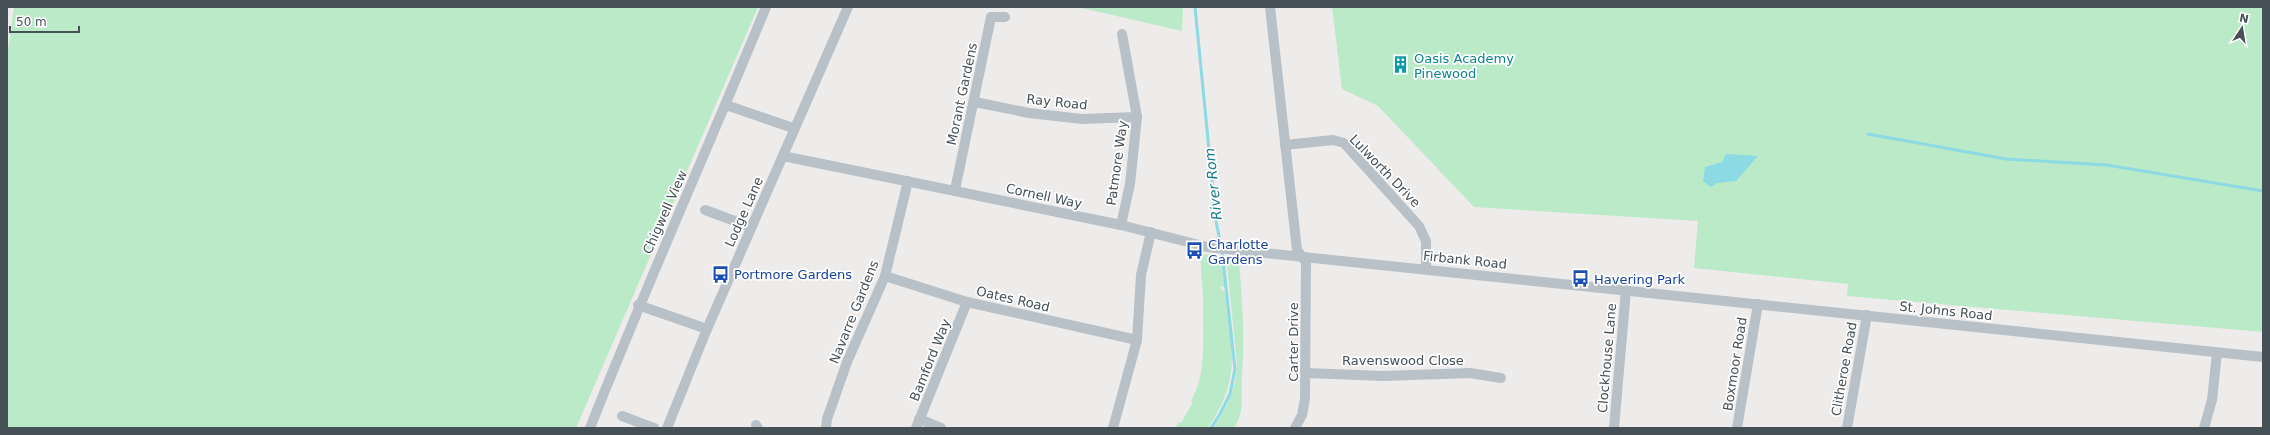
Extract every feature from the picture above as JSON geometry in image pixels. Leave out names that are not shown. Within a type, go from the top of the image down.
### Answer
[{"type":"street","name":"Chigwell View","points":[[590,428],[638,305],[726,105],[766,7]]},
{"type":"street","name":"Lodge Lane","points":[[667,428],[707,329],[783,156],[793,128],[848,7]]},
{"type":"street","name":"Carter Drive","points":[[1270,7],[1297,250],[1306,262],[1305,399],[1302,415],[1295,428]]},
{"type":"street","name":"Morant Gardens","points":[[955,190],[975,102],[991,16],[1005,17]]},
{"type":"street","name":"Patmore Way","points":[[1121,225],[1130,184],[1137,117],[1122,34]]},
{"type":"street","name":"Ray Road","points":[[975,102],[1028,113],[1082,119],[1137,117]]},
{"type":"street","points":[[726,105],[793,128]]},
{"type":"street","name":"Lulworth Drive","points":[[1285,145],[1333,140],[1344,143],[1419,226],[1426,241],[1426,269]]},
{"type":"street","name":"Cornell Way","points":[[783,156],[1121,225],[1211,247],[1301,256]]},
{"type":"street","name":"Navarre Gardens","points":[[826,428],[827,419],[847,362],[885,276],[908,181]]},
{"type":"street","points":[[705,210],[751,227]]},
{"type":"street","points":[[1113,428],[1138,340],[1141,275],[1151,232]]},
{"type":"street","name":"Firbank Road","points":[[1301,256],[1426,269],[1582,288],[1626,290]]},
{"type":"street","name":"Oates Road","points":[[885,276],[967,302],[1138,340]]},
{"type":"street","name":"St. Johns Road","points":[[1626,290],[2263,357]]},
{"type":"street","name":"Clockhouse Lane","points":[[1614,428],[1626,290]]},
{"type":"street","name":"Bamford Way","points":[[917,424],[967,302]]},
{"type":"street","name":"Boxmoor Road","points":[[1737,428],[1758,304]]},
{"type":"street","points":[[638,305],[707,329]]},
{"type":"street","name":"Clitheroe Road","points":[[1847,428],[1867,315]]},
{"type":"street","points":[[2204,428],[2212,400],[2217,353]]},
{"type":"street","name":"Ravenswood Close","points":[[1306,373],[1383,376],[1470,373],[1501,378]]},
{"type":"street","points":[[622,416],[654,428]]},
{"type":"street","points":[[917,424],[941,428]]},
{"type":"green space","points":[[14,7],[758,7],[576,428],[7,428],[7,58]]},
{"type":"green space","points":[[1077,7],[1183,7],[1182,31]]},
{"type":"green space","points":[[1332,7],[2263,7],[2263,332],[1847,296],[1848,284],[1694,268],[1698,221],[1474,207],[1378,106],[1342,89]]},
{"type":"green space","points":[[1200,254],[1222,256],[1226,290],[1222,286],[1220,287],[1226,294],[1232,348],[1230,378],[1226,394],[1219,410],[1208,428],[1175,428],[1179,422],[1181,423],[1193,402],[1191,401],[1200,378],[1202,365],[1203,298]]},
{"type":"green space","points":[[1226,256],[1239,260],[1243,331],[1242,402],[1238,422],[1234,428],[1213,428],[1223,413],[1233,390],[1237,364]]},
{"type":"water","points":[[1726,154],[1758,156],[1736,181],[1717,183],[1711,187],[1703,181],[1705,167],[1722,162]]},
{"type":"waterway","name":"River Rom","points":[[1195,7],[1216,221],[1221,246]]},
{"type":"waterway","points":[[1868,134],[2006,159],[2107,165],[2263,191]]},
{"type":"waterway","name":"River Rom","points":[[1211,428],[1230,394],[1235,369],[1222,251]]},
{"type":"place","name":"Oasis Academy Pinewood","points":[[1401,65]]},
{"type":"place","name":"Charlotte Gardens","points":[[1195,251]]},
{"type":"place","name":"Portmore Gardens","points":[[721,274]]},
{"type":"place","name":"Havering Park","points":[[1581,279]]}]
